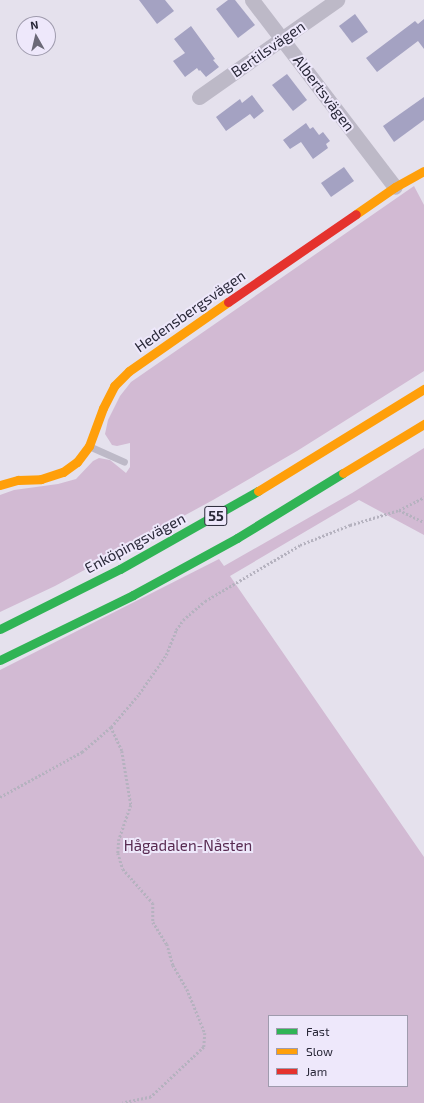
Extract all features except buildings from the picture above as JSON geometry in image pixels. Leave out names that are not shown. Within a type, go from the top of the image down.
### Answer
[{"type":"main road","name":"Hedensbergsvägen","points":[[0,485],[18,480],[41,479],[63,472],[77,462],[88,446],[103,408],[114,386],[129,371],[395,187],[424,171]]},
{"type":"main road","name":"Enköpingsvägen","points":[[0,629],[120,569],[230,508],[424,389]]},
{"type":"main road","name":"55","points":[[0,660],[133,595],[237,538],[424,424]]},
{"type":"street","name":"Albertsvägen","points":[[252,0],[395,187]]},
{"type":"street","name":"Bertilsvägen","points":[[200,97],[337,0]]},
{"type":"lane","points":[[88,446],[124,462]]},
{"type":"path","points":[[0,797],[82,752],[111,728],[139,694],[166,655],[176,630],[183,620],[205,600],[300,545],[350,525],[399,510],[424,496]]},
{"type":"path","points":[[399,510],[424,522]]},
{"type":"path","points":[[111,728],[122,751],[131,805],[119,839],[118,854],[123,869],[152,903],[153,922],[167,944],[173,965],[187,989],[205,1033],[204,1047],[151,1097],[123,1103]]},
{"type":"green space","points":[[414,186],[424,205],[424,371],[297,451],[213,500],[55,586],[0,612],[0,495],[14,490],[58,484],[76,479],[93,461],[99,458],[110,460],[126,473],[130,467],[130,443],[117,446],[112,445],[105,434],[108,420],[120,396],[131,382]]},
{"type":"green space","name":"Hågadalen-Nåsten","points":[[424,448],[424,535],[359,500],[230,576],[424,857],[424,1103],[0,1103],[0,670],[219,559],[224,566],[352,493]]},
{"type":"traffic: fast","points":[[0,660],[133,595],[237,538],[343,473]]},
{"type":"traffic: fast","points":[[0,629],[120,569],[258,491]]},
{"type":"traffic: slow","points":[[356,214],[395,187],[424,171]]},
{"type":"traffic: slow","points":[[0,485],[18,480],[41,479],[63,472],[77,462],[89,446],[103,408],[114,386],[129,371],[228,302]]},
{"type":"traffic: slow","points":[[258,491],[424,389]]},
{"type":"traffic: slow","points":[[343,473],[424,424]]},
{"type":"traffic: jam","points":[[228,302],[356,214]]}]
